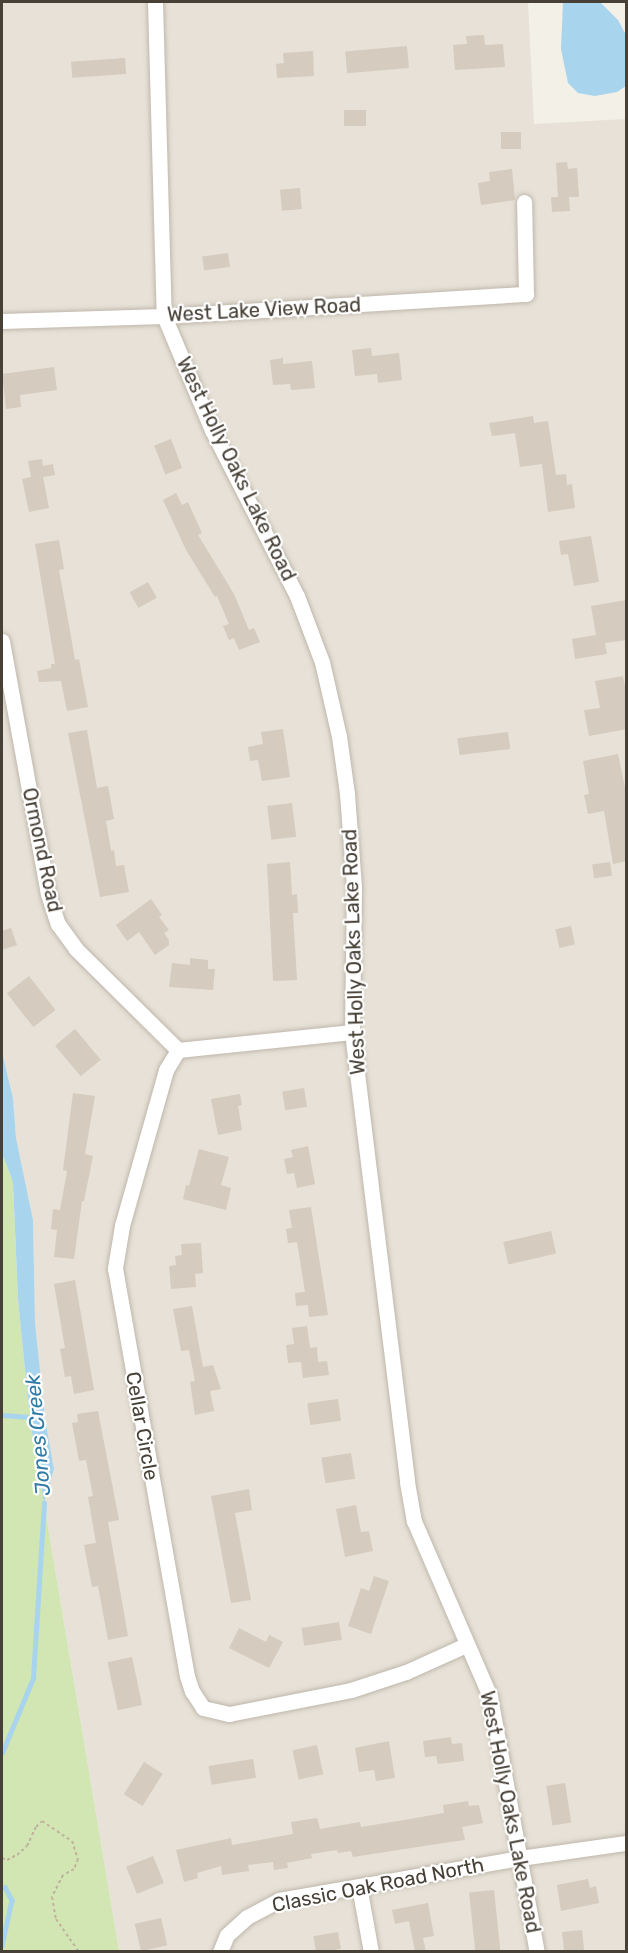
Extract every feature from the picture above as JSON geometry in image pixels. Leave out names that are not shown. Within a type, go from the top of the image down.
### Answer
[{"type":"street","name":"West Holly Oaks Lake Road","points":[[155,2],[164,316],[212,430],[297,596],[322,662],[339,736],[347,794],[354,888],[352,1032],[407,1482],[414,1521],[490,1696],[537,1952]]},
{"type":"street","name":"West Lake View Road","points":[[2,321],[164,316],[526,294],[524,202]]},
{"type":"street","name":"Ormond Road","points":[[2,641],[48,894],[58,924],[76,949],[178,1050]]},
{"type":"street","points":[[178,1050],[352,1032]]},
{"type":"street","name":"Cellar Circle","points":[[178,1050],[166,1070],[114,1259],[133,1380],[192,1691],[203,1708],[229,1714],[351,1690],[406,1672],[466,1645]]},
{"type":"street","name":"Classic Oak Road North","points":[[220,1951],[227,1935],[262,1907],[279,1900],[520,1858],[627,1843]]},
{"type":"street","points":[[359,1886],[371,1952]]},
{"type":"path","points":[[2,1858],[7,1860],[27,1846],[36,1827],[42,1821],[72,1841],[78,1859],[74,1869],[63,1875],[52,1897],[56,1919],[79,1952]]},
{"type":"shaded area","points":[[2,2],[528,2],[534,124],[626,119],[626,1951],[119,1951],[44,1503],[54,1469],[45,1419],[35,1323],[33,1220],[16,1138],[13,1097],[2,1052]]},
{"type":"green space","points":[[2,1153],[13,1182],[18,1299],[30,1420],[119,1951],[2,1951]]},
{"type":"water","points":[[563,2],[600,2],[618,20],[626,35],[626,86],[617,92],[595,96],[578,93],[568,83],[561,49]]},
{"type":"water","points":[[2,1052],[13,1098],[16,1138],[33,1220],[35,1323],[45,1419],[54,1469],[44,1503],[30,1420],[18,1299],[13,1182],[2,1153]]},
{"type":"building","points":[[484,35],[485,45],[503,44],[505,67],[455,70],[453,45],[467,44],[466,36]]},
{"type":"building","points":[[407,46],[409,68],[347,73],[345,51]]},
{"type":"building","points":[[313,51],[314,76],[277,78],[276,64],[284,63],[283,53]]},
{"type":"building","points":[[125,58],[126,74],[72,78],[71,62]]},
{"type":"building","points":[[344,110],[366,110],[366,126],[344,126]]},
{"type":"building","points":[[501,132],[521,132],[521,149],[501,149]]},
{"type":"building","points":[[567,162],[568,169],[577,168],[579,197],[569,197],[570,211],[552,212],[551,197],[558,197],[556,163]]},
{"type":"building","points":[[512,169],[515,200],[481,205],[478,183],[490,181],[489,172]]},
{"type":"building","points":[[300,188],[302,209],[282,211],[280,190]]},
{"type":"building","points":[[228,253],[230,267],[204,270],[202,257]]},
{"type":"building","points":[[371,348],[372,356],[399,353],[402,380],[378,383],[377,374],[355,376],[352,350]]},
{"type":"building","points":[[283,358],[283,364],[312,361],[315,388],[291,390],[290,384],[273,385],[270,360]]},
{"type":"building","points":[[54,367],[57,390],[20,395],[21,407],[6,409],[2,374]]},
{"type":"building","points":[[533,416],[534,423],[548,421],[556,475],[566,474],[567,485],[572,484],[575,508],[548,512],[542,464],[520,467],[515,433],[492,436],[489,423]]},
{"type":"building","points":[[171,439],[182,468],[165,474],[154,445]]},
{"type":"building","points":[[42,459],[43,466],[53,464],[55,475],[43,477],[49,508],[29,512],[22,479],[31,477],[28,461]]},
{"type":"building","points":[[176,493],[182,505],[188,502],[202,533],[198,535],[234,594],[249,630],[254,628],[260,642],[239,650],[234,638],[229,640],[223,626],[229,624],[217,596],[215,597],[186,550],[163,500]]},
{"type":"building","points":[[591,536],[599,582],[574,586],[568,554],[561,555],[559,541]]},
{"type":"building","points":[[59,540],[64,569],[59,570],[75,660],[79,659],[88,707],[67,711],[61,681],[39,682],[37,671],[51,668],[51,664],[55,664],[35,544]]},
{"type":"building","points":[[148,582],[157,598],[138,608],[130,592]]},
{"type":"building","points":[[627,600],[627,640],[605,643],[607,654],[575,659],[572,639],[596,635],[591,606]]},
{"type":"building","points":[[623,676],[627,697],[627,729],[589,736],[584,710],[600,708],[595,681]]},
{"type":"building","points":[[283,729],[290,777],[262,781],[258,760],[250,761],[248,747],[263,744],[261,732]]},
{"type":"building","points":[[87,730],[97,788],[108,786],[114,819],[106,821],[111,851],[114,850],[116,866],[124,865],[129,892],[100,897],[68,733]]},
{"type":"building","points":[[508,732],[510,749],[459,755],[457,738]]},
{"type":"building","points":[[618,754],[627,797],[627,861],[613,864],[604,811],[588,814],[584,795],[589,794],[583,761]]},
{"type":"building","points":[[292,803],[296,837],[271,840],[267,806]]},
{"type":"building","points":[[290,862],[292,895],[297,894],[298,913],[293,913],[297,980],[273,981],[267,864]]},
{"type":"building","points":[[610,862],[612,876],[594,878],[592,865]]},
{"type":"building","points":[[151,899],[162,915],[159,917],[169,930],[164,933],[169,940],[169,945],[155,955],[139,932],[127,941],[116,925]]},
{"type":"building","points":[[571,926],[575,945],[559,948],[555,929]]},
{"type":"building","points":[[11,928],[17,945],[2,950],[2,931]]},
{"type":"building","points":[[190,958],[208,960],[208,969],[215,969],[213,990],[169,987],[172,963],[190,965]]},
{"type":"building","points":[[29,976],[55,1010],[33,1027],[7,993]]},
{"type":"building","points":[[75,1029],[101,1060],[81,1076],[55,1046]]},
{"type":"building","points":[[304,1088],[307,1107],[285,1110],[282,1091]]},
{"type":"building","points":[[73,1093],[95,1096],[85,1154],[93,1156],[84,1201],[82,1201],[74,1259],[54,1257],[57,1230],[51,1229],[53,1209],[60,1210],[67,1171],[63,1170]]},
{"type":"building","points":[[240,1094],[242,1105],[238,1106],[242,1130],[218,1135],[211,1099]]},
{"type":"building","points":[[308,1146],[315,1184],[297,1188],[294,1173],[287,1174],[284,1159],[293,1157],[291,1150]]},
{"type":"building","points":[[199,1149],[229,1157],[221,1185],[231,1188],[226,1210],[183,1199]]},
{"type":"building","points":[[311,1207],[328,1315],[309,1317],[308,1305],[296,1306],[295,1293],[305,1292],[297,1242],[288,1243],[286,1229],[292,1228],[289,1210]]},
{"type":"building","points":[[551,1231],[556,1253],[508,1264],[503,1242]]},
{"type":"building","points":[[201,1243],[203,1273],[195,1274],[196,1287],[171,1289],[169,1266],[176,1265],[175,1256],[182,1255],[181,1244]]},
{"type":"building","points":[[75,1280],[94,1390],[74,1394],[71,1376],[65,1377],[60,1349],[65,1348],[54,1284]]},
{"type":"building","points":[[192,1306],[203,1367],[213,1365],[221,1389],[210,1391],[214,1411],[195,1415],[190,1382],[195,1381],[189,1350],[181,1351],[173,1309]]},
{"type":"building","points":[[307,1326],[310,1348],[317,1347],[318,1362],[327,1361],[329,1375],[303,1378],[301,1362],[288,1363],[286,1345],[294,1344],[292,1328]]},
{"type":"building","points":[[338,1399],[341,1421],[310,1425],[307,1403]]},
{"type":"building","points":[[98,1411],[119,1520],[108,1522],[128,1636],[108,1640],[98,1586],[92,1587],[84,1545],[96,1543],[88,1497],[93,1496],[86,1460],[79,1461],[72,1423],[78,1422],[77,1414]]},
{"type":"building","points":[[351,1453],[355,1479],[325,1483],[321,1458]]},
{"type":"building","points":[[249,1489],[252,1510],[235,1513],[251,1600],[231,1603],[211,1496]]},
{"type":"building","points":[[356,1505],[361,1532],[369,1531],[373,1551],[345,1557],[336,1509]]},
{"type":"building","points":[[374,1576],[389,1581],[371,1634],[348,1626],[361,1588],[369,1591]]},
{"type":"building","points":[[339,1622],[342,1640],[304,1646],[301,1628]]},
{"type":"building","points":[[239,1628],[266,1642],[269,1635],[283,1642],[269,1668],[229,1648]]},
{"type":"building","points":[[132,1657],[142,1705],[118,1710],[108,1662]]},
{"type":"building","points":[[451,1737],[452,1744],[462,1743],[464,1761],[438,1764],[436,1756],[425,1757],[423,1741]]},
{"type":"building","points":[[389,1741],[395,1778],[376,1781],[374,1770],[359,1772],[355,1748]]},
{"type":"building","points":[[317,1745],[323,1774],[299,1780],[293,1750]]},
{"type":"building","points":[[253,1759],[256,1778],[212,1785],[209,1766]]},
{"type":"building","points":[[144,1762],[163,1774],[143,1806],[124,1794]]},
{"type":"building","points":[[565,1783],[571,1823],[552,1825],[546,1786]]},
{"type":"building","points":[[468,1801],[469,1806],[479,1805],[483,1823],[462,1827],[465,1840],[353,1857],[351,1851],[338,1853],[337,1850],[311,1854],[312,1858],[287,1863],[288,1868],[274,1870],[273,1862],[248,1865],[249,1871],[222,1875],[221,1866],[197,1873],[198,1878],[184,1882],[176,1850],[231,1838],[232,1845],[293,1834],[291,1822],[317,1818],[320,1829],[360,1822],[361,1827],[444,1813],[443,1805]]},
{"type":"building","points":[[153,1856],[164,1883],[137,1894],[126,1867]]},
{"type":"building","points":[[588,1879],[590,1888],[596,1886],[599,1903],[561,1911],[557,1885]]},
{"type":"building","points":[[494,1890],[500,1952],[475,1952],[469,1893]]},
{"type":"building","points":[[428,1903],[434,1936],[423,1938],[426,1952],[415,1952],[409,1921],[395,1924],[392,1910]]},
{"type":"building","points":[[161,1918],[167,1945],[141,1951],[135,1924]]},
{"type":"building","points":[[582,1930],[584,1950],[564,1952],[562,1932]]},
{"type":"building","points":[[338,1932],[341,1949],[316,1952],[313,1936]]},
{"type":"waterway","points":[[2,1415],[30,1417]]},
{"type":"waterway","name":"Jones Creek","points":[[2,1753],[33,1678],[44,1503]]},
{"type":"waterway","name":"Jones Creek","points":[[2,1888],[5,1887],[12,1900],[2,1946]]}]
